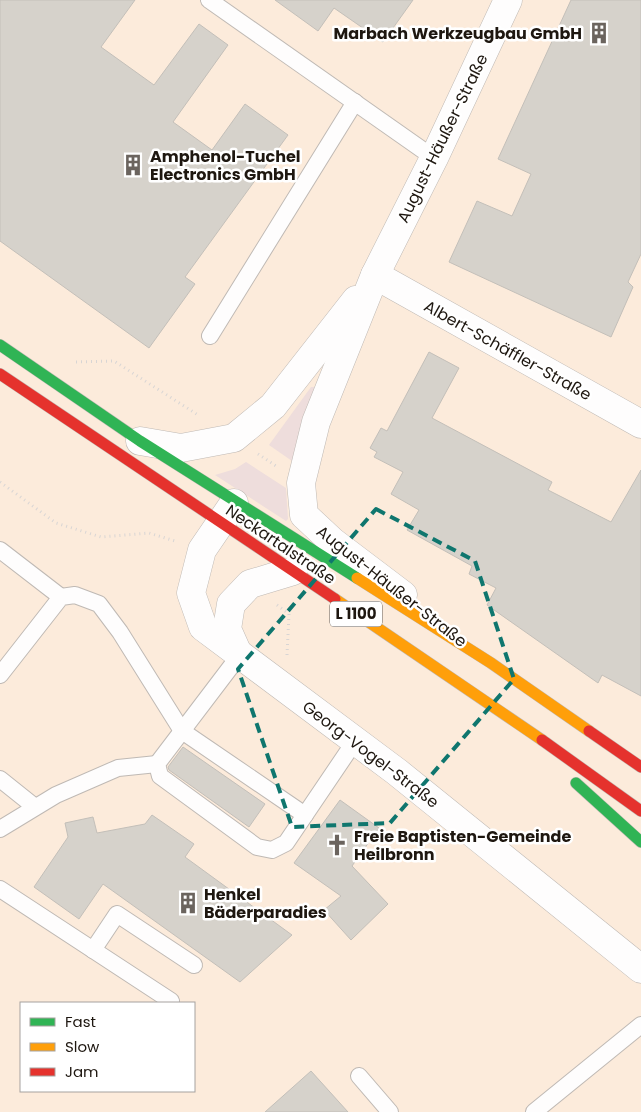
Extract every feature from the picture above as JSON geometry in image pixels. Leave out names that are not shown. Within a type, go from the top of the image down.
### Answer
[{"type":"main road","name":"Neckartalstraße","points":[[0,345],[140,441],[228,512],[292,571],[490,704],[641,811]]},
{"type":"main road","name":"Neckartalstraße","points":[[0,374],[228,512],[491,664],[641,767]]},
{"type":"main road","points":[[490,704],[641,842]]},
{"type":"street","name":"August-Häußer-Straße","points":[[491,664],[334,542],[304,516],[301,483],[316,422],[375,275],[434,158],[508,0]]},
{"type":"street","name":"August-Häußer-Straße","points":[[140,441],[181,448],[234,438],[273,406],[375,275]]},
{"type":"street","name":"Albert-Schäffler-Straße","points":[[375,275],[641,424]]},
{"type":"street","name":"Georg-Vogel-Straße","points":[[228,512],[202,550],[191,592],[203,628],[355,741],[519,869],[641,969]]},
{"type":"street","name":"Georg-Vogel-Straße","points":[[239,656],[227,629],[231,604],[250,584],[292,571]]},
{"type":"lane","points":[[209,0],[434,158]]},
{"type":"lane","points":[[210,336],[355,102]]},
{"type":"lane","points":[[0,550],[61,597]]},
{"type":"lane","points":[[0,675],[61,597],[76,595],[99,604],[120,632],[182,731],[305,814]]},
{"type":"lane","points":[[0,829],[56,795],[118,768],[157,764],[239,656]]},
{"type":"lane","points":[[157,764],[160,776],[257,846],[272,850],[286,843],[355,741]]},
{"type":"lane","points":[[0,779],[35,807]]},
{"type":"lane","points":[[0,889],[171,1001]]},
{"type":"lane","points":[[94,950],[117,914],[194,964]]},
{"type":"lane","points":[[534,1112],[641,1025]]},
{"type":"lane","points":[[359,1076],[390,1112]]},
{"type":"path","points":[[0,482],[56,523],[101,537],[149,533],[202,550]]},
{"type":"path","points":[[250,584],[289,614],[286,662]]},
{"type":"highlighted area","points":[[376,509],[475,561],[514,679],[390,823],[292,827],[238,669]]},
{"type":"shaded area","points":[[0,0],[641,0],[641,1112],[0,1112]]},
{"type":"shaded area","points":[[311,387],[315,387],[317,391],[292,461],[269,445]]},
{"type":"shaded area","points":[[246,462],[286,488],[288,519],[286,521],[215,475],[235,469]]},
{"type":"building","name":"Amphenol-Tuchel Electronics GmbH","points":[[0,0],[135,0],[101,47],[154,85],[199,24],[228,45],[173,122],[212,150],[245,104],[288,135],[185,277],[195,284],[149,348],[0,241]]},
{"type":"building","points":[[275,0],[413,0],[383,42],[334,8],[318,31]]},
{"type":"building","points":[[571,0],[641,0],[641,254],[628,282],[633,287],[611,337],[449,262],[477,201],[512,216],[531,174],[498,159]]},
{"type":"building","points":[[429,352],[459,368],[432,418],[552,482],[548,490],[611,522],[641,470],[641,696],[602,675],[598,683],[487,605],[496,588],[469,574],[472,566],[407,530],[419,510],[391,494],[403,472],[374,457],[377,452],[370,448],[381,428],[387,431]]},
{"type":"building","points":[[183,747],[265,804],[249,827],[169,770],[168,767]]},
{"type":"building","name":"Freie Baptisten-Gemeinde Heilbronn","points":[[340,800],[379,828],[352,866],[388,904],[351,940],[324,910],[341,896],[294,863]]},
{"type":"building","name":"Henkel Bäderparadies","points":[[152,815],[194,844],[185,857],[292,935],[240,982],[103,884],[79,919],[34,887],[68,837],[65,823],[93,817],[97,833],[145,824]]},
{"type":"building","points":[[311,1071],[348,1112],[265,1112]]},
{"type":"traffic: fast","points":[[0,345],[140,441],[357,578]]},
{"type":"traffic: fast","points":[[576,783],[641,842]]},
{"type":"traffic: slow","points":[[357,578],[491,663],[589,731]]},
{"type":"traffic: slow","points":[[335,599],[542,740]]},
{"type":"traffic: jam","points":[[0,374],[335,599]]},
{"type":"traffic: jam","points":[[589,731],[641,767]]},
{"type":"traffic: jam","points":[[542,740],[641,811]]},
{"type":"place","name":"Marbach Werkzeugbau GmbH","points":[[599,33]]},
{"type":"place","name":"Amphenol-Tuchel Electronics GmbH","points":[[133,165]]},
{"type":"place","name":"Freie Baptisten-Gemeinde Heilbronn","points":[[337,845]]},
{"type":"place","name":"Henkel Bäderparadies","points":[[188,903]]}]
